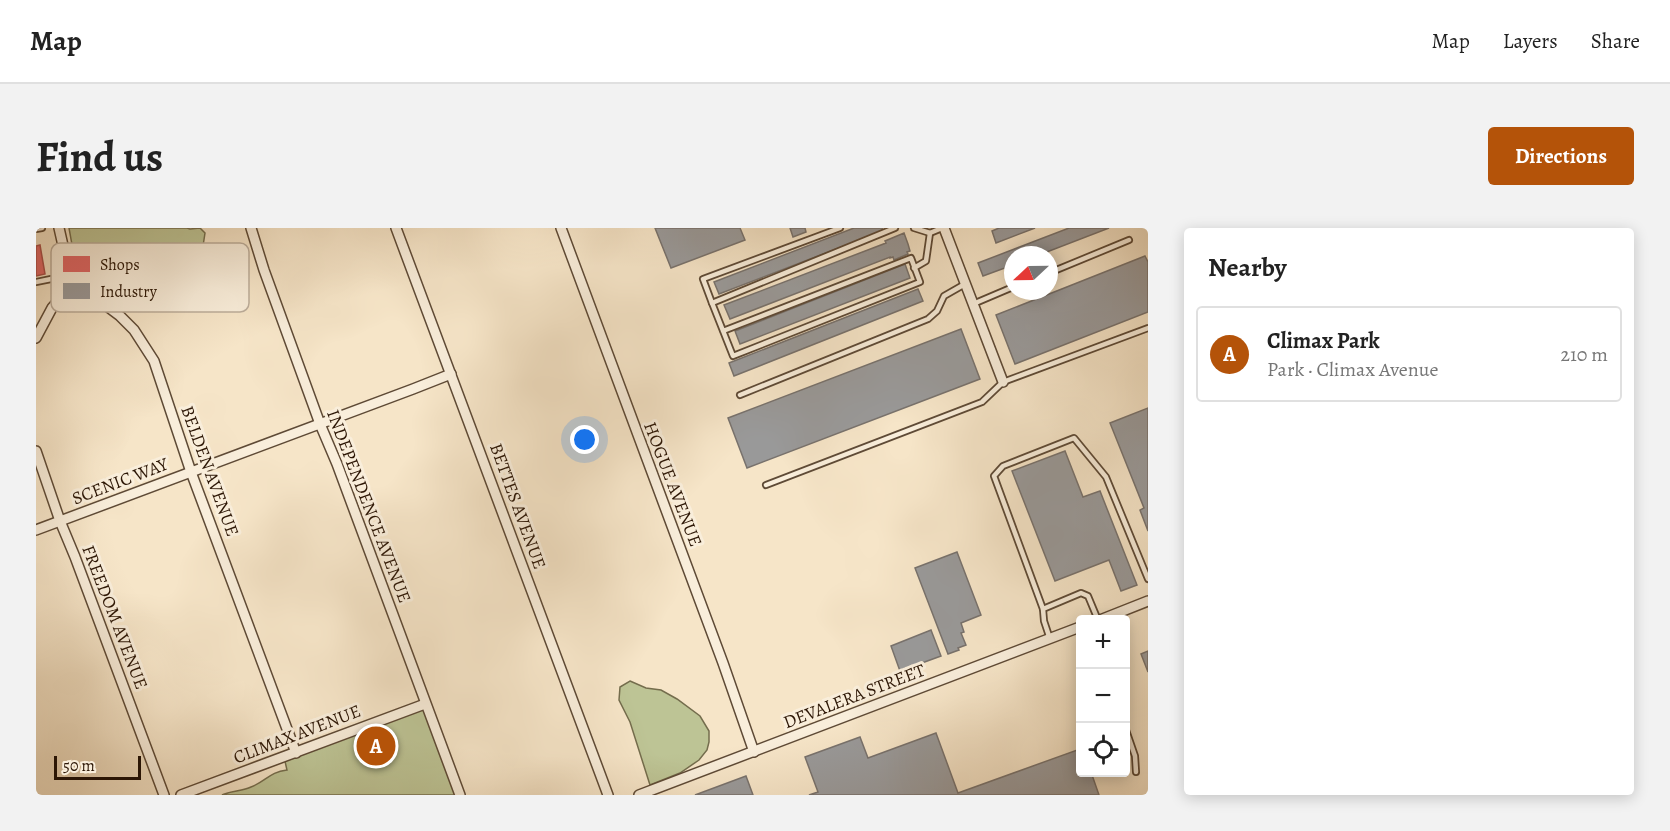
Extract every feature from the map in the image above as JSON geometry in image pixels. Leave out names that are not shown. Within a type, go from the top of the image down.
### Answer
[{"type":"street","points":[[59,228],[62,243]]},
{"type":"street","name":"INDEPENDENCE AVENUE","points":[[250,228],[320,424],[460,795]]},
{"type":"street","name":"BETTES AVENUE","points":[[396,228],[608,795]]},
{"type":"street","name":"HOGUE AVENUE","points":[[561,228],[754,752]]},
{"type":"street","points":[[943,228],[1003,382]]},
{"type":"street","points":[[36,338],[51,310]]},
{"type":"street","name":"BELDEN AVENUE","points":[[114,312],[134,330],[154,361],[191,472],[296,753]]},
{"type":"street","name":"SCENIC WAY","points":[[36,530],[451,374]]},
{"type":"street","name":"FREEDOM AVENUE","points":[[36,451],[60,521],[164,795]]},
{"type":"street","points":[[1112,615],[1148,601]]},
{"type":"street","name":"DEVALERA STREET","points":[[639,795],[1076,629]]},
{"type":"street","name":"CLIMAX AVENUE","points":[[181,795],[425,704]]},
{"type":"lane","points":[[36,229],[42,228]]},
{"type":"lane","points":[[723,331],[911,258],[920,282],[733,356],[723,331],[712,303],[703,279],[840,228]]},
{"type":"lane","points":[[712,303],[894,228]]},
{"type":"lane","points":[[914,228],[930,233],[943,228]]},
{"type":"lane","points":[[914,268],[926,261],[930,233]]},
{"type":"lane","points":[[1058,269],[1129,240]]},
{"type":"lane","points":[[36,282],[51,279]]},
{"type":"lane","points":[[740,395],[928,319],[937,311],[944,296],[965,284]]},
{"type":"lane","points":[[973,304],[1004,291]]},
{"type":"lane","points":[[766,485],[982,402],[1003,382],[1148,328]]},
{"type":"lane","points":[[1050,639],[1043,609],[994,477],[1004,466],[1074,438],[1106,477],[1148,579]]},
{"type":"lane","points":[[1043,609],[1081,592],[1088,596],[1097,615]]},
{"type":"lane","points":[[1130,742],[1136,756],[1136,772]]},
{"type":"green space","points":[[69,228],[200,228],[205,233],[203,243],[72,243]]},
{"type":"green space","points":[[630,681],[646,688],[661,690],[677,699],[700,716],[709,731],[707,750],[699,760],[680,773],[650,785],[630,722],[619,700],[620,687]]},
{"type":"green space","points":[[425,704],[459,795],[222,795],[256,785],[276,773],[287,770],[284,757]]},
{"type":"building: Shops","points":[[40,245],[45,274],[36,276],[36,246]]},
{"type":"building: Industry","points":[[655,228],[740,228],[745,240],[671,268]]},
{"type":"building: Industry","points":[[790,228],[805,228],[806,232],[793,237]]},
{"type":"building: Industry","points":[[854,228],[882,228],[883,231],[719,294],[714,282]]},
{"type":"building: Industry","points":[[999,228],[1035,228],[996,243],[992,231]]},
{"type":"building: Industry","points":[[1069,228],[1109,228],[1058,248],[1022,246]]},
{"type":"building: Industry","points":[[904,233],[910,251],[907,252],[908,254],[894,260],[890,257],[730,319],[724,305],[886,243],[885,241]]},
{"type":"building: Industry","points":[[1004,253],[1004,268],[983,276],[978,263]]},
{"type":"building: Industry","points":[[1145,256],[1148,262],[1148,312],[1015,364],[996,315],[1034,300],[1058,300],[1058,290]]},
{"type":"building: Industry","points":[[905,264],[910,278],[740,344],[735,331]]},
{"type":"building: Industry","points":[[918,289],[923,301],[734,376],[729,363]]},
{"type":"building: Industry","points":[[961,329],[980,379],[747,468],[728,418]]},
{"type":"building: Industry","points":[[1148,408],[1148,531],[1140,510],[1144,508],[1110,423]]},
{"type":"building: Industry","points":[[1065,451],[1083,497],[1100,491],[1137,585],[1121,591],[1109,560],[1055,581],[1012,471]]},
{"type":"building: Industry","points":[[957,552],[981,615],[961,623],[964,632],[961,633],[966,645],[948,654],[915,568]]},
{"type":"building: Industry","points":[[931,630],[941,656],[900,671],[891,646]]},
{"type":"building: Industry","points":[[1148,651],[1148,672],[1141,654]]},
{"type":"building: Industry","points":[[936,733],[958,793],[1076,750],[1076,777],[1093,777],[1099,795],[809,795],[818,792],[805,757],[860,737],[868,758]]},
{"type":"building: Industry","points":[[746,776],[753,795],[695,795]]},
{"type":"place","name":"Climax Park","points":[[376,746]]}]
